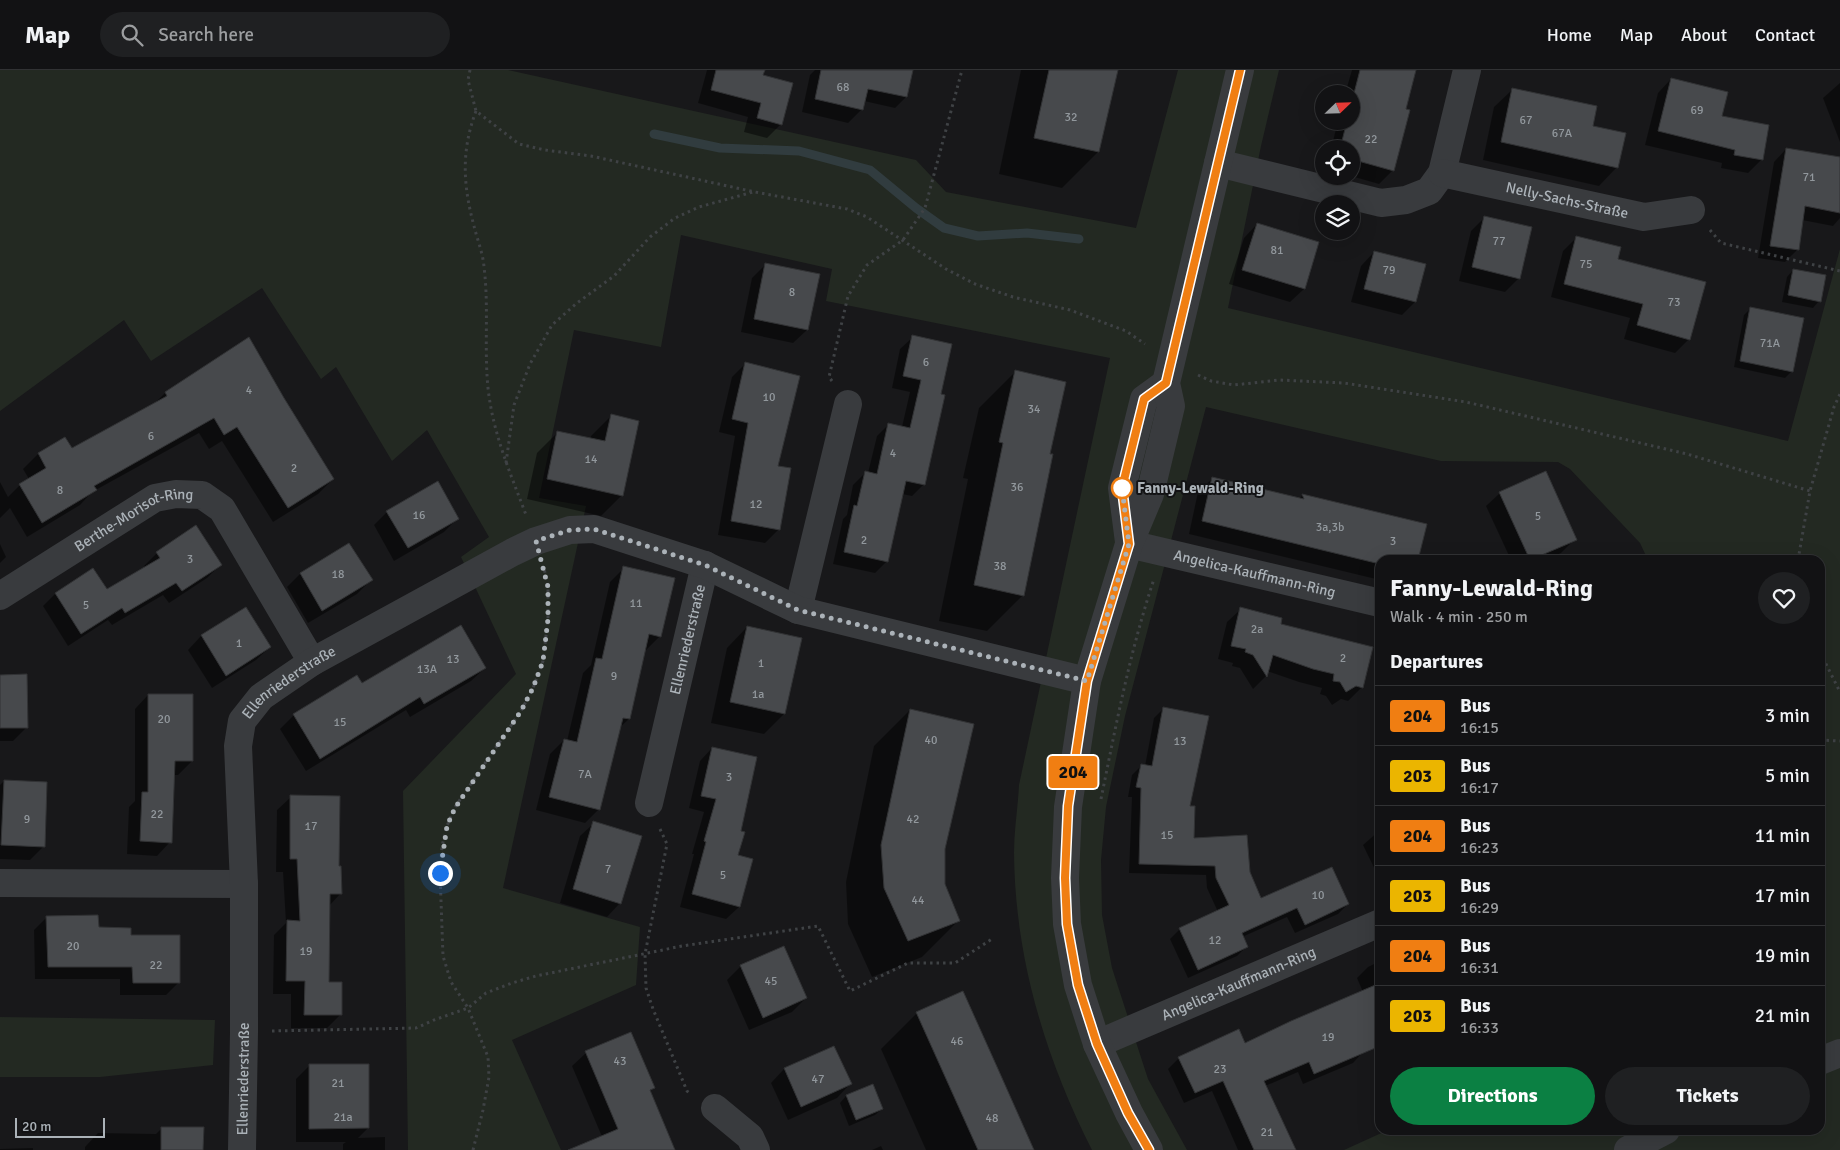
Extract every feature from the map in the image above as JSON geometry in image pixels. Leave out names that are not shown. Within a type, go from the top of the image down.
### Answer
[{"type":"street","points":[[1149,1150],[1128,1113],[1097,1044],[1078,985],[1067,924],[1065,878],[1068,806],[1087,681],[1129,544],[1150,494],[1171,406],[1169,373],[1240,70]]},
{"type":"street","points":[[1218,164],[1382,203],[1406,200],[1430,191],[1442,173],[1467,70]]},
{"type":"street","name":"Nelly-Sachs-Straße","points":[[1442,173],[1644,217],[1691,210]]},
{"type":"street","points":[[798,610],[848,404]]},
{"type":"street","name":"Berthe-Morisot-Ring","points":[[0,596],[155,498],[176,494],[202,495],[222,509],[312,662]]},
{"type":"street","name":"Ellenriederstraße","points":[[242,1150],[244,884],[238,746],[242,721],[261,697],[312,662],[536,541],[570,530],[594,529],[705,565],[798,610],[1087,681]]},
{"type":"street","name":"Angelica-Kauffmann-Ring","points":[[1129,544],[1375,602]]},
{"type":"street","name":"Ellenriederstraße","points":[[649,803],[705,565]]},
{"type":"street","points":[[0,883],[244,884]]},
{"type":"street","name":"Angelica-Kauffmann-Ring","points":[[1097,1044],[1375,925]]},
{"type":"street","points":[[1825,1060],[1840,1053]]},
{"type":"street","points":[[715,1108],[750,1137],[756,1150]]},
{"type":"street","points":[[1628,1150],[1656,1135]]},
{"type":"path","points":[[470,70],[468,80],[476,111],[468,131],[464,160],[466,196],[484,263],[488,298],[488,388],[495,431],[536,541],[548,587],[548,619],[543,661],[533,688],[521,711],[455,808],[447,826],[442,846],[440,873],[443,956],[450,982],[468,1008],[488,1057],[489,1077],[473,1150]]},
{"type":"path","points":[[848,404],[829,377],[848,296],[868,265],[903,240],[926,208],[962,70]]},
{"type":"path","points":[[476,111],[519,144],[545,150],[590,156],[755,192],[847,209],[867,217],[946,270],[975,284],[1013,297],[1070,310],[1126,331],[1169,373],[1234,385],[1279,380],[1344,383],[1466,402],[1687,454],[1810,491]]},
{"type":"path","points":[[506,464],[514,405],[530,364],[552,325],[577,303],[614,276],[650,237],[675,218],[699,207],[755,192]]},
{"type":"path","points":[[1691,210],[1721,243],[1840,272]]},
{"type":"path","points":[[1799,555],[1810,491],[1834,407],[1840,394]]},
{"type":"path","points":[[1100,805],[1121,697],[1145,607],[1163,553]]},
{"type":"path","points":[[1825,662],[1840,692]]},
{"type":"path","points":[[1825,740],[1840,741]]},
{"type":"path","points":[[649,803],[667,844],[645,954],[646,988],[653,1010],[687,1091],[715,1108]]},
{"type":"path","points":[[244,1032],[416,1028],[468,1008],[486,993],[512,982],[645,954],[818,926],[850,991],[908,964],[955,963],[992,939]]},
{"type":"shaded area","points":[[0,70],[508,70],[916,160],[946,192],[1136,228],[1178,70],[1279,70],[1261,146],[1228,308],[1788,441],[1840,249],[1840,1150],[1344,1150],[1377,1135],[1825,1135],[1825,555],[1646,555],[1640,543],[1570,469],[1558,462],[1441,461],[1206,407],[1125,716],[1106,807],[1101,860],[1102,915],[1112,968],[1148,1079],[1187,1150],[1092,1150],[1060,1079],[1036,1006],[1020,931],[1014,844],[1019,785],[1110,358],[826,301],[832,269],[681,235],[661,347],[574,330],[539,498],[586,506],[503,888],[640,927],[636,985],[512,1040],[561,1150],[408,1150],[403,791],[516,674],[461,557],[489,537],[427,430],[392,461],[336,367],[321,379],[262,288],[151,361],[124,320],[0,411]]},
{"type":"shaded area","points":[[0,1017],[215,1020],[213,1065],[100,1077],[0,1077]]},
{"type":"building","points":[[716,70],[765,70],[763,75],[793,83],[782,125],[757,118],[761,103],[711,90]]},
{"type":"building","points":[[821,70],[913,70],[907,97],[868,89],[863,110],[815,99]]},
{"type":"building","points":[[1049,70],[1118,70],[1099,152],[1034,138]]},
{"type":"building","points":[[1360,70],[1416,70],[1406,109],[1410,110],[1394,171],[1360,162],[1360,140],[1342,140],[1345,130],[1360,130],[1360,85],[1356,85]]},
{"type":"building","points":[[1671,78],[1728,92],[1722,116],[1769,125],[1763,160],[1734,155],[1735,150],[1658,131]]},
{"type":"building","points":[[1512,88],[1597,106],[1593,126],[1626,133],[1618,168],[1501,142]]},
{"type":"building","points":[[1786,148],[1840,157],[1840,213],[1805,206],[1799,250],[1770,246]]},
{"type":"building","points":[[1484,216],[1532,227],[1520,279],[1472,267]]},
{"type":"building","points":[[1257,223],[1319,242],[1305,289],[1242,270]]},
{"type":"building","points":[[1576,236],[1621,247],[1618,259],[1706,282],[1690,340],[1637,325],[1643,304],[1564,284]]},
{"type":"building","points":[[1374,251],[1426,264],[1416,302],[1364,289]]},
{"type":"building","points":[[765,263],[820,274],[808,330],[754,319]]},
{"type":"building","points":[[1793,269],[1826,275],[1821,302],[1788,295]]},
{"type":"building","points":[[1750,307],[1804,318],[1793,372],[1740,361]]},
{"type":"building","points":[[912,335],[952,344],[941,394],[945,395],[925,485],[906,481],[888,562],[844,552],[854,505],[857,506],[865,471],[877,474],[888,423],[910,428],[921,380],[903,376]]},
{"type":"building","points":[[249,337],[334,479],[288,508],[237,427],[224,435],[214,418],[94,486],[97,490],[42,523],[19,484],[46,468],[38,453],[65,437],[72,448],[167,396],[165,392]]},
{"type":"building","points":[[745,362],[800,376],[778,466],[791,468],[780,530],[731,521],[748,423],[732,419]]},
{"type":"building","points":[[1015,370],[1066,382],[1050,454],[1053,454],[1024,596],[974,585],[1003,443],[999,442]]},
{"type":"building","points":[[611,414],[639,421],[623,496],[547,479],[557,431],[605,441]]},
{"type":"building","points":[[1546,471],[1577,540],[1542,555],[1528,555],[1499,492]]},
{"type":"building","points":[[1212,477],[1304,499],[1302,494],[1427,524],[1419,555],[1375,555],[1375,563],[1202,521]]},
{"type":"building","points":[[438,481],[459,519],[408,548],[386,511]]},
{"type":"building","points":[[196,525],[222,565],[182,591],[176,583],[125,613],[122,608],[81,634],[55,593],[93,568],[107,589],[160,558],[156,552]]},
{"type":"building","points":[[349,543],[373,580],[322,611],[300,573]]},
{"type":"building","points":[[623,566],[675,578],[661,637],[649,634],[630,719],[623,718],[600,810],[549,797],[564,739],[577,742],[596,658],[602,659]]},
{"type":"building","points":[[246,607],[271,647],[226,676],[201,635]]},
{"type":"building","points":[[1240,607],[1282,618],[1281,624],[1373,647],[1363,688],[1356,686],[1346,692],[1340,682],[1333,681],[1334,674],[1273,655],[1267,677],[1253,655],[1245,652],[1246,649],[1231,646]]},
{"type":"building","points":[[461,625],[486,668],[424,704],[420,697],[320,759],[293,714],[357,675],[362,683]]},
{"type":"building","points":[[747,626],[802,638],[785,714],[730,702]]},
{"type":"building","points":[[27,674],[28,728],[0,728],[0,675]]},
{"type":"building","points":[[148,694],[193,694],[193,761],[175,761],[172,843],[140,841],[142,792],[148,792]]},
{"type":"building","points":[[1163,707],[1209,716],[1190,806],[1195,806],[1194,838],[1247,835],[1250,872],[1261,898],[1332,867],[1349,904],[1305,925],[1297,908],[1242,933],[1248,947],[1198,970],[1179,928],[1229,905],[1216,878],[1215,866],[1139,864],[1141,788],[1136,787],[1141,764],[1152,766]]},
{"type":"building","points":[[910,709],[974,724],[945,849],[945,884],[960,921],[908,941],[884,888],[881,845]]},
{"type":"building","points":[[712,747],[757,757],[741,831],[745,832],[738,855],[753,859],[740,907],[692,894],[716,799],[701,796]]},
{"type":"building","points":[[4,780],[47,782],[45,847],[1,845]]},
{"type":"building","points":[[290,795],[340,796],[339,866],[341,866],[342,894],[330,894],[329,982],[342,982],[342,1015],[304,1015],[305,981],[286,981],[287,920],[300,921],[297,859],[290,859]]},
{"type":"building","points":[[593,821],[642,836],[621,904],[573,889]]},
{"type":"building","points":[[98,915],[99,927],[131,928],[131,935],[180,935],[180,983],[133,983],[132,967],[48,967],[46,916]]},
{"type":"building","points":[[784,946],[807,998],[763,1018],[740,965]]},
{"type":"building","points":[[1375,985],[1375,1048],[1314,1074],[1309,1062],[1264,1081],[1296,1150],[1254,1150],[1223,1081],[1195,1093],[1178,1057],[1239,1029],[1245,1043]]},
{"type":"building","points":[[963,991],[1034,1150],[978,1150],[916,1012]]},
{"type":"building","points":[[631,1032],[655,1088],[650,1090],[675,1150],[568,1150],[618,1129],[585,1051]]},
{"type":"building","points":[[834,1046],[852,1084],[801,1107],[784,1068]]},
{"type":"building","points":[[309,1064],[369,1064],[369,1128],[309,1129]]},
{"type":"building","points":[[873,1084],[883,1109],[856,1120],[846,1095]]},
{"type":"building","points":[[161,1127],[204,1127],[203,1150],[161,1150]]},
{"type":"waterway","points":[[654,134],[720,148],[799,151],[870,170],[916,208],[944,228],[978,236],[1027,233],[1079,239]]},
{"type":"bus line","name":"204","points":[[1149,1150],[1128,1113],[1097,1044],[1078,985],[1067,924],[1065,878],[1068,806],[1087,681],[1129,544],[1122,488],[1144,399],[1166,383],[1172,363],[1240,70]]},
{"type":"place","name":"Fanny-Lewald-Ring","points":[[1122,488]]},
{"type":"route","points":[[440,873],[442,846],[447,826],[455,808],[521,711],[533,688],[543,661],[548,619],[548,587],[536,541],[570,530],[594,529],[705,565],[798,610],[1087,681],[1129,544],[1122,488]]}]
